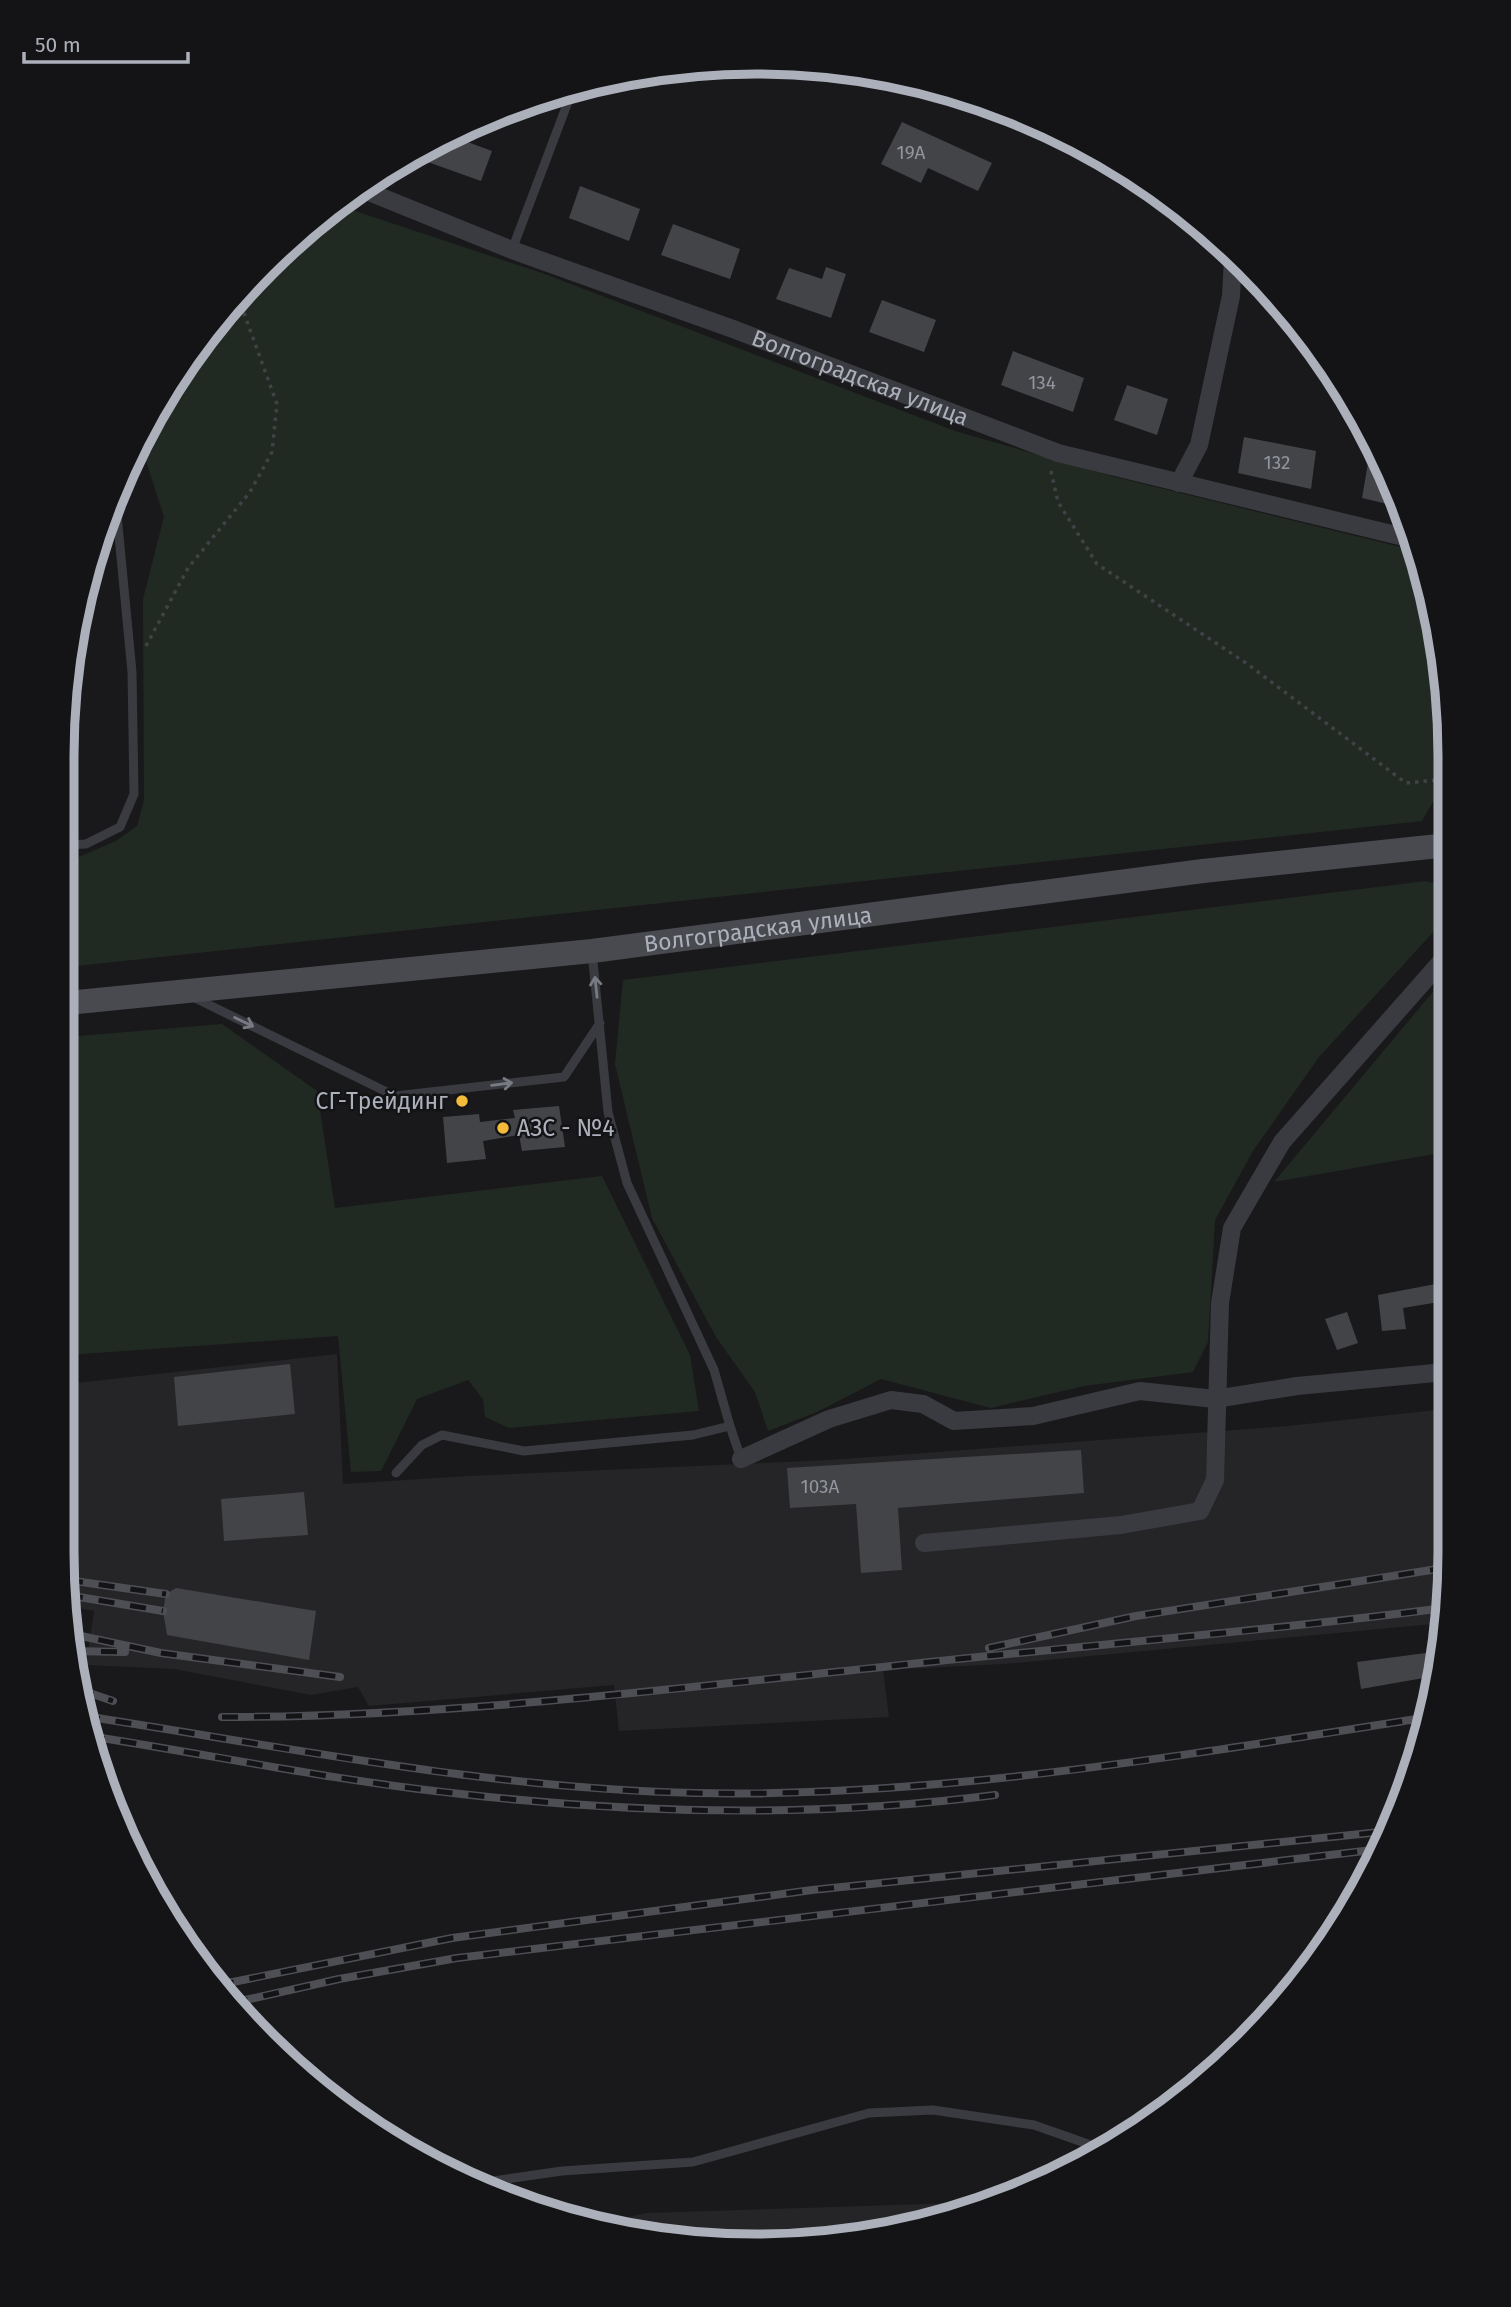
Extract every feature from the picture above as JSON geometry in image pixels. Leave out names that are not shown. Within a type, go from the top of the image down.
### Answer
[{"type":"main road","name":"Волгоградская улица","points":[[74,1002],[592,951],[1203,870],[1438,846]]},
{"type":"street","name":"Волгоградская улица","points":[[370,193],[513,250],[733,329],[1045,449],[1401,536]]},
{"type":"street","points":[[1179,483],[1199,445],[1231,296],[1233,268]]},
{"type":"street","points":[[925,1543],[1121,1525],[1200,1511],[1215,1480],[1215,1399],[1220,1303],[1232,1228],[1282,1142],[1438,965]]},
{"type":"street","points":[[741,1459],[829,1419],[891,1400],[923,1404],[954,1421],[1033,1416],[1140,1391],[1215,1399],[1297,1386],[1438,1373]]},
{"type":"lane","points":[[513,250],[569,100]]},
{"type":"lane","points":[[74,845],[86,844],[120,827],[134,794],[132,672],[118,515]]},
{"type":"lane","points":[[592,951],[608,1112],[627,1183],[714,1370],[741,1459]]},
{"type":"lane","points":[[182,991],[395,1096],[564,1077],[600,1023]]},
{"type":"lane","points":[[396,1473],[422,1445],[442,1435],[524,1451],[693,1435],[730,1426]]},
{"type":"lane","points":[[493,2181],[562,2171],[693,2162],[869,2112],[933,2110],[1034,2125],[1091,2145]]},
{"type":"path","points":[[132,672],[188,568],[250,492],[272,452],[277,404],[242,307]]},
{"type":"path","points":[[1045,449],[1058,502],[1097,564],[1246,663],[1406,783],[1438,780]]},
{"type":"shaded area","points":[[348,209],[542,273],[955,431],[1115,477],[1405,548],[1424,622],[1432,666],[1438,794],[1422,821],[74,966],[74,859],[116,841],[137,826],[144,800],[143,599],[164,517],[144,454],[165,414],[214,340],[243,306],[273,273]]},
{"type":"shaded area","points":[[1426,881],[1438,884],[1438,927],[1319,1057],[1253,1151],[1215,1220],[1208,1342],[1193,1372],[1084,1386],[991,1408],[881,1379],[817,1412],[768,1431],[755,1392],[716,1337],[652,1218],[615,1064],[623,980]]},
{"type":"shaded area","points":[[1438,986],[1438,1153],[1274,1182]]},
{"type":"shaded area","points":[[222,1024],[317,1091],[335,1208],[602,1176],[690,1355],[699,1411],[509,1428],[485,1417],[483,1399],[468,1380],[417,1399],[381,1471],[351,1472],[338,1336],[74,1355],[74,1036]]},
{"type":"shaded area","points":[[337,1354],[343,1484],[830,1460],[1288,1426],[1438,1410],[1438,1551],[1434,1624],[1004,1664],[883,1670],[889,1717],[619,1731],[614,1685],[369,1706],[358,1687],[311,1695],[174,1669],[86,1665],[94,1611],[76,1608],[75,1596],[74,1383]]},
{"type":"shaded area","points":[[955,2203],[889,2220],[800,2232],[711,2232],[666,2228],[618,2219],[646,2213]]},
{"type":"building","points":[[902,122],[992,163],[978,191],[928,168],[921,183],[881,164]]},
{"type":"building","points":[[462,140],[492,151],[481,181],[423,160]]},
{"type":"building","points":[[580,186],[640,209],[629,241],[569,218]]},
{"type":"building","points":[[673,224],[740,249],[730,279],[661,255]]},
{"type":"building","points":[[826,267],[846,274],[831,318],[776,299],[789,268],[822,279]]},
{"type":"building","points":[[882,300],[936,320],[924,352],[869,332]]},
{"type":"building","points":[[1013,351],[1084,378],[1073,412],[1001,385]]},
{"type":"building","points":[[1127,385],[1168,399],[1157,435],[1114,420]]},
{"type":"building","points":[[1244,437],[1316,451],[1311,489],[1238,473]]},
{"type":"building","points":[[1368,463],[1372,464],[1389,505],[1362,498]]},
{"type":"building","name":"АЗС - №4","points":[[559,1106],[565,1147],[522,1151],[519,1135],[483,1141],[486,1159],[447,1163],[443,1117],[479,1114],[480,1122],[515,1118],[513,1110]]},
{"type":"building","points":[[1438,1284],[1438,1302],[1403,1308],[1406,1329],[1382,1331],[1378,1295]]},
{"type":"building","points":[[1347,1312],[1358,1343],[1337,1350],[1325,1319]]},
{"type":"building","points":[[290,1364],[295,1414],[178,1426],[174,1377]]},
{"type":"building","points":[[1081,1450],[1084,1493],[898,1508],[902,1570],[861,1573],[856,1504],[790,1508],[787,1468]]},
{"type":"building","points":[[304,1492],[308,1535],[224,1541],[221,1499]]},
{"type":"building","points":[[176,1588],[316,1611],[309,1660],[167,1635],[163,1611],[166,1594]]},
{"type":"building","points":[[1430,1652],[1425,1678],[1361,1689],[1357,1662]]},
{"type":"railway","points":[[989,1648],[1136,1616],[1437,1569]]},
{"type":"railway","points":[[75,1581],[166,1594]]},
{"type":"railway","points":[[75,1596],[163,1611]]},
{"type":"railway","points":[[222,1717],[390,1712],[557,1700],[1237,1632],[1435,1609]]},
{"type":"railway","points":[[79,1635],[161,1653],[340,1677]]},
{"type":"railway","points":[[81,1651],[125,1652]]},
{"type":"railway","points":[[89,1693],[113,1701]]},
{"type":"railway","points":[[95,1718],[466,1775],[542,1784],[696,1793],[878,1789],[969,1781],[1152,1759],[1416,1719]]},
{"type":"railway","points":[[100,1738],[368,1782],[461,1794],[594,1806],[728,1811],[795,1810],[995,1795]]},
{"type":"railway","points":[[228,1983],[452,1938],[812,1890],[1377,1832]]},
{"type":"railway","points":[[243,2001],[339,1979],[457,1958],[1368,1851]]},
{"type":"place","name":"СГ-Трейдинг","points":[[462,1101]]},
{"type":"place","name":"АЗС - №4","points":[[503,1128]]}]
